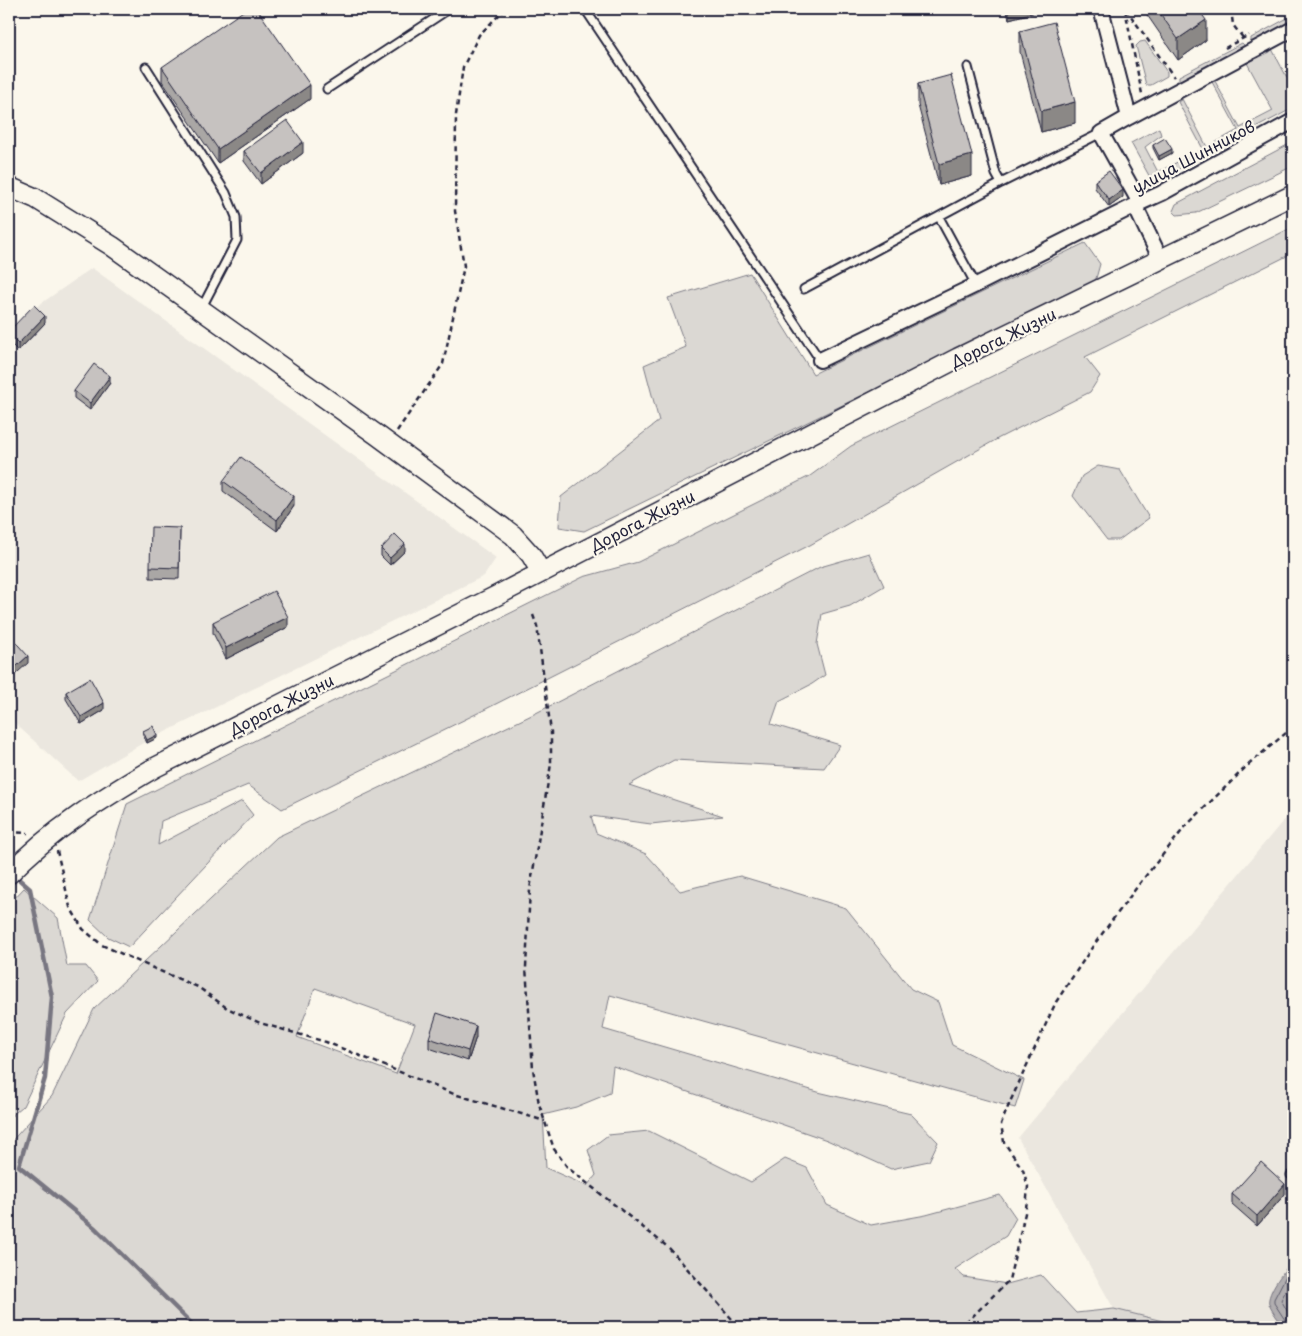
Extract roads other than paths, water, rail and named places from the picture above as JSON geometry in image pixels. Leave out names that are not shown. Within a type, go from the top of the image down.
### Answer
[{"type":"main road","points":[[9,187],[35,198],[112,246],[389,443],[513,535],[531,555],[542,572]]},
{"type":"main road","name":"Дорога Жизни","points":[[9,874],[61,827],[108,795],[154,768],[542,572],[958,358],[1293,195]]},
{"type":"street","points":[[1101,9],[1129,117]]},
{"type":"street","points":[[820,360],[1137,205],[1101,134],[1293,28]]},
{"type":"street","name":"улица Шинников","points":[[1161,260],[1137,205],[1162,194],[1293,121]]},
{"type":"lane","points":[[327,89],[449,9]]},
{"type":"lane","points":[[585,9],[820,360]]},
{"type":"lane","points":[[146,67],[226,193],[236,217],[237,240],[201,309]]},
{"type":"lane","points":[[968,67],[996,174],[1001,184]]},
{"type":"lane","points":[[804,289],[1001,184],[1101,134]]},
{"type":"lane","points":[[939,217],[976,285]]},
{"type":"water","points":[[1293,1260],[1293,1327],[1284,1327],[1272,1310],[1269,1299],[1277,1281]]},
{"type":"waterway","points":[[14,875],[30,889],[52,997],[45,1078],[19,1166],[95,1228],[195,1327]]}]
